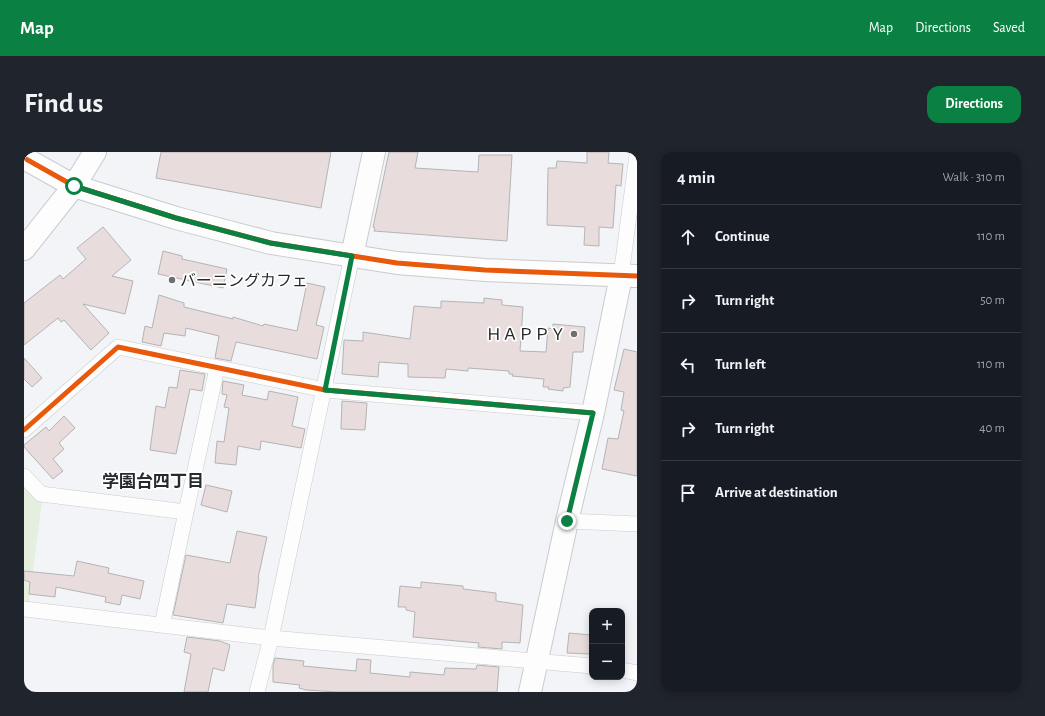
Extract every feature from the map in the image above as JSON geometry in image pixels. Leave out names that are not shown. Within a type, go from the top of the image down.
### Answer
[{"type":"street","points":[[24,249],[74,186],[95,152]]},
{"type":"street","points":[[257,692],[271,638],[325,390],[374,152]]},
{"type":"street","points":[[530,692],[567,521],[593,413],[629,276],[637,155]]},
{"type":"street","points":[[24,158],[74,186],[176,218],[270,243],[397,263],[486,270],[629,276]]},
{"type":"street","points":[[24,430],[118,347],[325,390],[593,413]]},
{"type":"street","points":[[162,626],[217,368]]},
{"type":"street","points":[[24,476],[41,494],[186,512]]},
{"type":"street","points":[[567,521],[637,524]]},
{"type":"street","points":[[24,609],[271,638],[589,666]]},
{"type":"street","points":[[625,671],[637,673]]},
{"type":"green space","points":[[24,484],[42,501],[29,602],[24,601]]},
{"type":"building","points":[[161,152],[331,152],[321,208],[156,178]]},
{"type":"building","points":[[389,152],[418,152],[415,168],[478,172],[479,155],[512,155],[507,241],[374,231],[375,228],[373,227]]},
{"type":"building","points":[[587,152],[609,152],[608,163],[623,164],[621,186],[616,185],[613,228],[599,227],[599,246],[584,245],[585,227],[547,225],[548,168],[556,168],[557,161],[587,163]]},
{"type":"building","points":[[103,227],[131,260],[112,276],[133,281],[125,314],[83,304],[109,333],[91,350],[64,320],[61,322],[58,318],[24,345],[24,303],[60,275],[63,279],[86,259],[77,248]]},
{"type":"building","points":[[163,251],[182,256],[182,259],[227,269],[223,288],[158,274]]},
{"type":"building","points":[[307,283],[325,287],[316,325],[324,327],[317,359],[236,342],[231,361],[215,358],[219,336],[186,328],[185,336],[164,333],[161,346],[142,342],[145,326],[152,328],[159,295],[184,303],[184,307],[233,319],[233,317],[263,326],[264,324],[297,331]]},
{"type":"building","points":[[484,298],[502,300],[502,305],[523,307],[520,351],[546,352],[548,328],[553,329],[553,324],[585,327],[583,352],[573,352],[570,387],[563,388],[563,391],[548,389],[549,387],[543,387],[544,379],[512,376],[513,374],[509,374],[509,371],[468,368],[468,371],[446,369],[445,378],[408,377],[408,364],[379,362],[378,377],[342,374],[344,340],[363,341],[363,332],[410,339],[414,306],[441,308],[441,301],[484,303]]},
{"type":"building","points":[[624,349],[637,352],[637,476],[602,469],[608,438],[618,439],[624,411],[621,410],[624,392],[614,390]]},
{"type":"building","points":[[24,358],[42,378],[32,387],[24,379]]},
{"type":"building","points":[[180,370],[205,374],[202,391],[190,389],[176,454],[150,450],[156,406],[165,408],[169,387],[177,388]]},
{"type":"building","points":[[223,381],[244,385],[242,395],[267,400],[269,391],[298,397],[292,426],[305,429],[301,448],[261,441],[260,450],[238,446],[236,465],[215,463],[217,441],[224,442],[229,408],[224,407],[227,395],[222,394]]},
{"type":"building","points":[[342,401],[367,403],[365,430],[341,429]]},
{"type":"building","points":[[64,416],[75,428],[59,443],[64,449],[53,459],[63,471],[53,479],[24,447],[24,445],[46,427],[49,431]]},
{"type":"building","points":[[206,485],[232,491],[227,512],[201,505]]},
{"type":"building","points":[[237,531],[267,537],[258,578],[255,608],[227,604],[223,623],[173,615],[186,555],[230,563]]},
{"type":"building","points":[[77,561],[109,568],[108,573],[144,581],[140,599],[122,595],[120,605],[105,602],[106,597],[56,587],[55,597],[29,594],[30,582],[24,580],[24,571],[74,576]]},
{"type":"building","points":[[421,582],[463,586],[463,589],[496,593],[496,601],[523,605],[520,643],[502,642],[502,649],[478,647],[479,643],[413,637],[415,612],[406,610],[406,607],[398,607],[400,586],[421,588]]},
{"type":"building","points":[[569,633],[589,635],[589,654],[567,653]]},
{"type":"building","points":[[187,637],[220,641],[230,645],[224,671],[213,668],[208,692],[184,692],[191,654],[184,652]]},
{"type":"building","points":[[275,658],[304,661],[303,666],[356,671],[357,659],[371,660],[370,673],[410,677],[410,672],[444,675],[445,668],[476,669],[477,665],[499,667],[497,692],[337,692],[306,690],[299,688],[300,685],[273,682],[273,666]]},
{"type":"cycle path","points":[[24,158],[74,186],[176,218],[271,243],[397,263],[485,270],[637,276]]},
{"type":"cycle path","points":[[24,430],[118,347],[325,390],[593,413]]},
{"type":"place","name":"バーニングカフェ","points":[[172,280]]},
{"type":"place","name":"ＨＡＰＰＹ","points":[[574,334]]},
{"type":"district","name":"学園台四丁目","points":[[153,481]]},
{"type":"route","points":[[74,186],[176,218],[270,243],[352,256],[325,390],[593,413],[567,521]]}]
